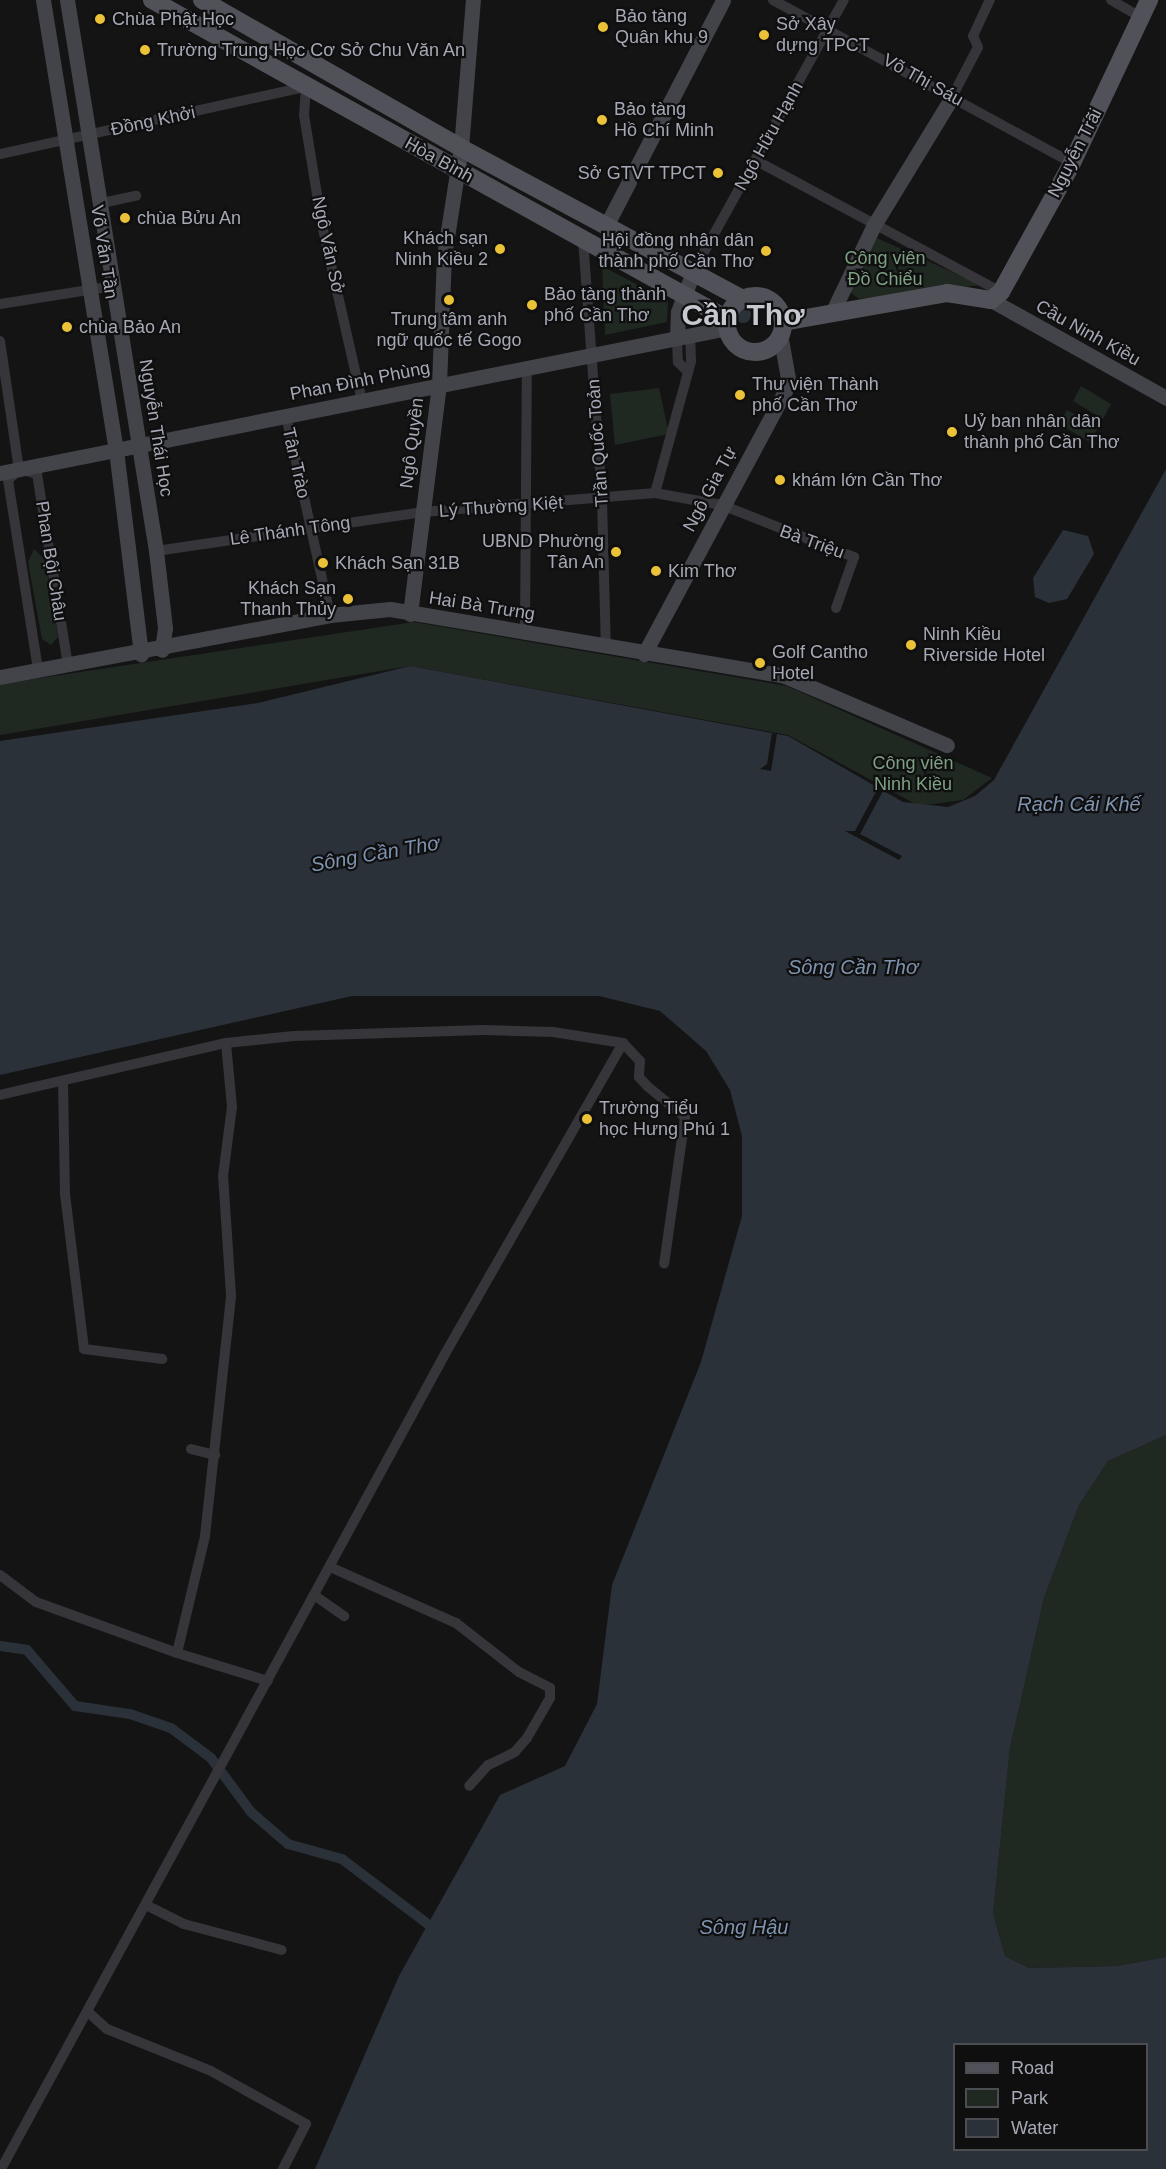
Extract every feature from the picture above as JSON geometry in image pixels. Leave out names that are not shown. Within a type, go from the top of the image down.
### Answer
[{"type":"main road","name":"Hòa Bình","points":[[152,0],[683,295],[727,323]]},
{"type":"main road","name":"Hòa Bình","points":[[202,0],[461,148],[743,298]]},
{"type":"main road","name":"Nguyễn Trãi","points":[[996,296],[1072,163],[1149,0]]},
{"type":"main road","points":[[782,330],[769,300],[743,298],[727,323],[736,345],[753,352],[782,330],[832,313],[946,293],[996,296]]},
{"type":"street","name":"Võ Văn Tần","points":[[43,0],[116,450],[141,654]]},
{"type":"street","name":"Nguyễn Thái Học","points":[[67,0],[102,203],[156,551],[165,628],[162,650]]},
{"type":"street","points":[[461,148],[473,0]]},
{"type":"street","points":[[606,225],[723,0]]},
{"type":"street","name":"Võ Thị Sáu","points":[[773,0],[1072,163]]},
{"type":"street","name":"Ngô Hữu Hạnh","points":[[693,272],[844,0]]},
{"type":"street","points":[[832,313],[874,225],[952,97],[978,47],[973,36],[990,0]]},
{"type":"street","points":[[1111,0],[1141,17]]},
{"type":"street","points":[[306,87],[317,65]]},
{"type":"street","name":"Đồng Khởi","points":[[0,154],[306,87]]},
{"type":"street","name":"Ngô Văn Sở","points":[[306,87],[304,115],[322,225],[362,401]]},
{"type":"street","name":"Ngô Quyền","points":[[410,614],[439,385],[455,168],[461,148]]},
{"type":"street","points":[[755,160],[874,225],[996,296]]},
{"type":"street","points":[[102,203],[136,196]]},
{"type":"street","name":"Trần Quốc Toản","points":[[583,239],[602,499],[606,648]]},
{"type":"street","points":[[655,493],[686,370],[691,361],[683,336],[683,295],[693,272]]},
{"type":"street","points":[[0,304],[114,286]]},
{"type":"street","name":"Cầu Ninh Kiều","points":[[996,296],[1037,328],[1166,398]]},
{"type":"street","name":"Phan Đình Phùng","points":[[0,473],[591,355],[683,336],[727,323]]},
{"type":"street","name":"Ngô Gia Tự","points":[[644,654],[789,384],[782,330]]},
{"type":"street","points":[[0,341],[19,470],[8,480],[38,670]]},
{"type":"street","points":[[525,631],[526,368]]},
{"type":"street","name":"Tân Trào","points":[[286,416],[330,615]]},
{"type":"street","name":"Phan Bội Châu","points":[[19,470],[37,474],[68,665]]},
{"type":"street","name":"Lý Thường Kiệt","points":[[423,512],[525,506],[655,493],[722,505]]},
{"type":"street","name":"Bà Triệu","points":[[722,505],[854,557],[836,608]]},
{"type":"street","name":"Lê Thánh Tông","points":[[156,551],[423,512]]},
{"type":"street","name":"Hai Bà Trưng","points":[[0,677],[141,654],[330,615],[390,609],[525,631],[606,648],[785,676],[947,745]]},
{"type":"street","points":[[0,1095],[226,1043],[483,1030],[553,1032],[623,1043],[640,1061],[639,1077],[685,1117],[664,1264]]},
{"type":"street","points":[[177,1653],[205,1536],[231,1295],[223,1176],[232,1107],[226,1043]]},
{"type":"street","points":[[1,2169],[314,1595],[623,1043]]},
{"type":"street","points":[[63,1081],[65,1194],[84,1349],[162,1359]]},
{"type":"street","points":[[191,1449],[215,1455]]},
{"type":"street","points":[[330,1567],[456,1623],[519,1671],[550,1688],[550,1698],[527,1738],[515,1752],[488,1765],[469,1786]]},
{"type":"street","points":[[0,1575],[36,1602],[177,1653],[268,1681]]},
{"type":"street","points":[[314,1595],[344,1616]]},
{"type":"street","points":[[146,1905],[184,1924],[282,1950]]},
{"type":"street","points":[[87,2013],[107,2030],[211,2071],[306,2124],[283,2169]]},
{"type":"green space","name":"Công viên Đồ Chiểu","points":[[877,238],[981,285],[859,299],[846,289]]},
{"type":"green space","points":[[602,266],[668,301],[667,322],[605,335]]},
{"type":"green space","points":[[1081,386],[1111,404],[1103,419],[1073,401]]},
{"type":"green space","points":[[659,388],[669,434],[615,445],[610,394]]},
{"type":"green space","points":[[1067,410],[1098,428],[1090,442],[1059,424]]},
{"type":"green space","points":[[34,549],[45,560],[58,637],[51,645],[42,639],[28,562]]},
{"type":"green space","name":"Công viên Ninh Kiều","points":[[414,622],[787,686],[992,778],[963,800],[919,806],[788,735],[410,666],[0,735],[0,684]]},
{"type":"green space","points":[[1166,1435],[1166,1957],[1117,1966],[1029,1968],[1005,1956],[993,1913],[1010,1748],[1044,1598],[1079,1505],[1108,1461]]},
{"type":"water","points":[[740,307],[746,307],[751,315],[749,321],[740,323],[735,318],[735,312]]},
{"type":"water","points":[[1166,469],[1166,1435],[1108,1461],[1079,1505],[1044,1598],[1010,1748],[993,1913],[1005,1956],[1029,1968],[1117,1966],[1166,1957],[1166,2169],[315,2169],[399,1976],[500,1795],[565,1766],[597,1704],[612,1585],[701,1362],[742,1216],[742,1136],[730,1090],[706,1051],[660,1011],[599,996],[352,996],[0,1075],[0,741],[258,703],[410,666],[788,736],[903,802],[948,807],[975,796],[994,780]]},
{"type":"water","points":[[1063,530],[1088,536],[1094,554],[1067,599],[1049,603],[1035,597],[1033,578]]},
{"type":"pier","points":[[772,733],[777,734],[771,771],[760,769],[767,764]]},
{"type":"pier","points":[[878,788],[883,791],[860,834],[902,856],[899,860],[845,831],[855,831]]},
{"type":"waterway","points":[[0,1646],[27,1650],[75,1706],[130,1714],[171,1728],[211,1758],[251,1812],[288,1844],[342,1859],[428,1924]]},
{"type":"place","name":"Chùa Phật Học","points":[[100,19]]},
{"type":"place","name":"Bảo tàng Quân khu 9","points":[[603,27]]},
{"type":"place","name":"Sở Xây dựng TPCT","points":[[764,35]]},
{"type":"place","name":"Trường Trung Học Cơ Sở Chu Văn An","points":[[145,50]]},
{"type":"place","name":"Bảo tàng Hồ Chí Minh","points":[[602,120]]},
{"type":"place","name":"Sở GTVT TPCT","points":[[718,173]]},
{"type":"place","name":"chùa Bửu An","points":[[125,218]]},
{"type":"place","name":"Khách sạn Ninh Kiều 2","points":[[500,249]]},
{"type":"place","name":"Hội đồng nhân dân thành phố Cần Thơ","points":[[766,251]]},
{"type":"place","name":"Trung tâm anh ngữ quốc tế Gogo","points":[[449,300]]},
{"type":"place","name":"Bảo tàng thành phố Cần Thơ","points":[[532,305]]},
{"type":"place","name":"chùa Bảo An","points":[[67,327]]},
{"type":"place","name":"Thư viện Thành phố Cần Thơ","points":[[740,395]]},
{"type":"place","name":"Uỷ ban nhân dân thành phố Cần Thơ","points":[[952,432]]},
{"type":"place","name":"khám lớn Cần Thơ","points":[[780,480]]},
{"type":"place","name":"UBND Phường Tân An","points":[[616,552]]},
{"type":"place","name":"Khách Sạn 31B","points":[[323,563]]},
{"type":"place","name":"Kim Thơ","points":[[656,571]]},
{"type":"place","name":"Khách Sạn Thanh Thủy","points":[[348,599]]},
{"type":"place","name":"Ninh Kiều Riverside Hotel","points":[[911,645]]},
{"type":"place","name":"Golf Cantho Hotel","points":[[760,663]]},
{"type":"place","name":"Trường Tiểu học Hưng Phú 1","points":[[587,1119]]},
{"type":"district","name":"Cần Thơ","points":[[743,315]]},
{"type":"water label","name":"Rạch Cái Khế","points":[[1079,804]]},
{"type":"water label","name":"Sông Cần Thơ","points":[[375,854]]},
{"type":"water label","name":"Sông Cần Thơ","points":[[853,967]]},
{"type":"water label","name":"Sông Hậu","points":[[744,1927]]}]
